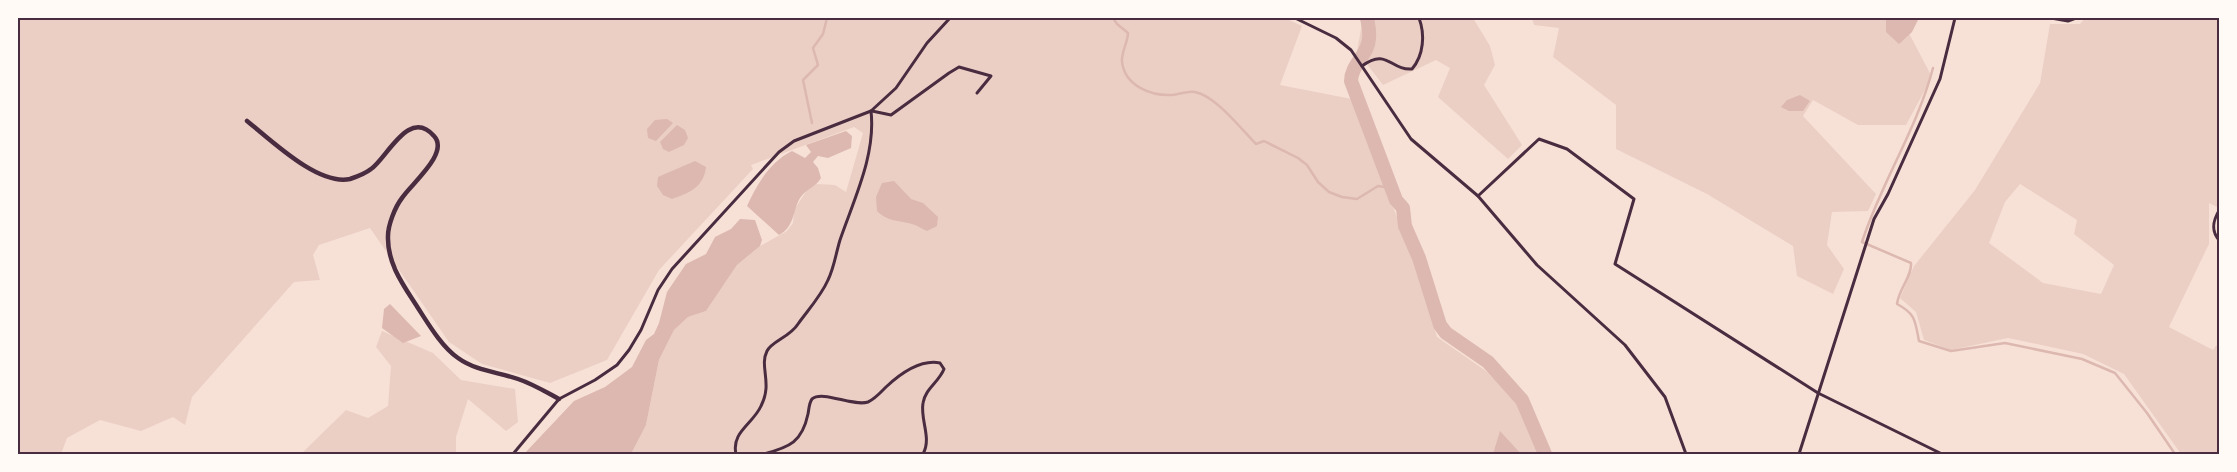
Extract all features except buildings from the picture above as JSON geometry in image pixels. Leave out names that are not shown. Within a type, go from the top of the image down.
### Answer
[{"type":"street","points":[[513,454],[559,399],[617,365],[641,330],[658,290],[672,269],[778,152],[794,141],[871,111],[896,88],[927,43],[950,18]]},
{"type":"street","points":[[1295,18],[1336,38],[1351,50],[1411,139],[1478,196],[1537,265],[1625,346],[1665,397],[1686,454]]},
{"type":"street","points":[[1362,66],[1372,59],[1380,58],[1407,69],[1412,69],[1416,64],[1424,37],[1420,18]]},
{"type":"street","points":[[1799,454],[1874,219],[1888,194],[1940,79],[1955,18]]},
{"type":"street","points":[[2051,18],[2068,21],[2076,18]]},
{"type":"street","points":[[871,111],[891,114],[959,67],[991,76],[977,93]]},
{"type":"street","points":[[736,454],[736,440],[760,408],[767,394],[764,361],[770,346],[794,330],[829,280],[865,166],[873,128],[871,111]]},
{"type":"street","points":[[247,121],[310,169],[328,177],[350,179],[372,169],[403,133],[413,128],[428,130],[436,138],[438,148],[434,160],[401,198],[388,235],[390,257],[398,276],[431,328],[456,357],[472,367],[519,379],[559,399]]},
{"type":"street","points":[[1478,196],[1539,139],[1567,149],[1634,199],[1615,264],[1818,393],[1942,454]]},
{"type":"street","points":[[2220,209],[2213,223],[2213,232],[2220,241]]},
{"type":"street","points":[[764,454],[793,444],[801,435],[806,424],[810,402],[814,398],[821,396],[859,404],[869,402],[907,370],[932,361],[940,363],[944,369],[923,400],[921,411],[927,448],[923,454]]},
{"type":"shaded area","points":[[18,18],[1285,18],[1302,26],[1280,85],[1352,99],[1411,254],[1437,337],[1486,371],[1516,401],[1539,454],[631,454],[646,425],[659,360],[674,330],[688,317],[706,311],[737,265],[760,246],[787,231],[793,223],[794,210],[807,190],[817,184],[835,185],[846,192],[863,133],[854,127],[751,165],[753,169],[659,270],[607,360],[550,383],[482,364],[449,342],[370,228],[319,245],[313,255],[320,280],[294,282],[192,397],[185,425],[173,417],[141,431],[100,420],[67,438],[61,454],[18,454]]},
{"type":"shaded area","points":[[1363,18],[1473,18],[1490,46],[1495,65],[1484,85],[1522,145],[1508,159],[1438,97],[1450,68],[1436,60],[1383,85],[1357,51]]},
{"type":"shaded area","points":[[1532,18],[1901,18],[1932,77],[1906,125],[1858,125],[1813,100],[1803,116],[1876,194],[1868,211],[1832,212],[1827,245],[1844,269],[1833,294],[1797,276],[1793,246],[1707,194],[1616,149],[1616,105],[1553,57],[1559,28],[1534,25]]},
{"type":"shaded area","points":[[1886,18],[1919,18],[1912,32],[1899,44],[1886,32]]},
{"type":"shaded area","points":[[2085,18],[2219,18],[2219,208],[2209,203],[2209,244],[2169,327],[2213,350],[2219,342],[2219,454],[2181,454],[2124,374],[2083,354],[2008,338],[1951,350],[1924,340],[1916,312],[1900,298],[1914,266],[1975,190],[2040,83],[2050,24],[2080,24]],"holes":[[[2020,184],[2077,220],[2074,234],[2114,265],[2101,294],[2043,283],[1989,243],[2005,202]]]},
{"type":"shaded area","points":[[1800,95],[1810,101],[1803,111],[1789,111],[1781,107],[1787,100]]},
{"type":"shaded area","points":[[667,119],[673,123],[656,141],[648,138],[647,129],[655,120]]},
{"type":"shaded area","points":[[677,125],[685,130],[688,138],[684,145],[669,152],[663,149],[660,142]]},
{"type":"shaded area","points":[[846,131],[852,136],[851,148],[828,158],[818,156],[813,162],[818,168],[821,178],[800,198],[791,223],[779,235],[747,206],[765,174],[777,161],[792,151],[805,158],[811,152],[806,145]]},
{"type":"shaded area","points":[[695,161],[706,167],[705,174],[699,184],[690,192],[672,199],[663,195],[657,186],[658,177]]},
{"type":"shaded area","points":[[894,181],[911,199],[923,203],[938,217],[937,226],[927,231],[914,225],[889,219],[877,211],[876,197],[882,183]]},
{"type":"shaded area","points":[[740,219],[755,220],[762,240],[760,246],[737,265],[706,311],[688,317],[674,330],[659,360],[646,425],[631,454],[524,454],[574,401],[605,387],[632,367],[646,340],[654,334],[659,323],[667,292],[686,264],[706,254],[715,237],[731,229]]},
{"type":"shaded area","points":[[390,304],[421,336],[403,343],[382,328],[384,309]]},
{"type":"shaded area","points":[[382,331],[433,353],[461,380],[515,389],[518,422],[506,431],[468,399],[456,437],[456,454],[301,454],[346,410],[368,418],[388,406],[391,366],[376,347]]},
{"type":"shaded area","points":[[1500,431],[1521,454],[1493,454]]},
{"type":"waterway","points":[[812,123],[803,80],[818,65],[813,48],[823,34],[827,18]]},
{"type":"waterway","points":[[1113,18],[1128,33],[1122,62],[1128,77],[1140,88],[1164,95],[1186,92],[1195,92],[1203,95],[1220,106],[1256,144],[1264,141],[1298,158],[1307,165],[1318,182],[1329,192],[1342,197],[1357,199],[1378,186],[1392,188]]},
{"type":"waterway","points":[[1367,18],[1368,44],[1354,69],[1351,81],[1396,200],[1403,208],[1405,226],[1419,258],[1440,325],[1446,333],[1488,362],[1522,400],[1545,454]]},
{"type":"waterway","points":[[1933,68],[1918,113],[1879,198],[1862,242],[1911,263],[1910,273],[1897,304],[1908,311],[1914,319],[1919,341],[1951,351],[2005,343],[2082,359],[2115,373],[2147,413],[2175,454]]}]
